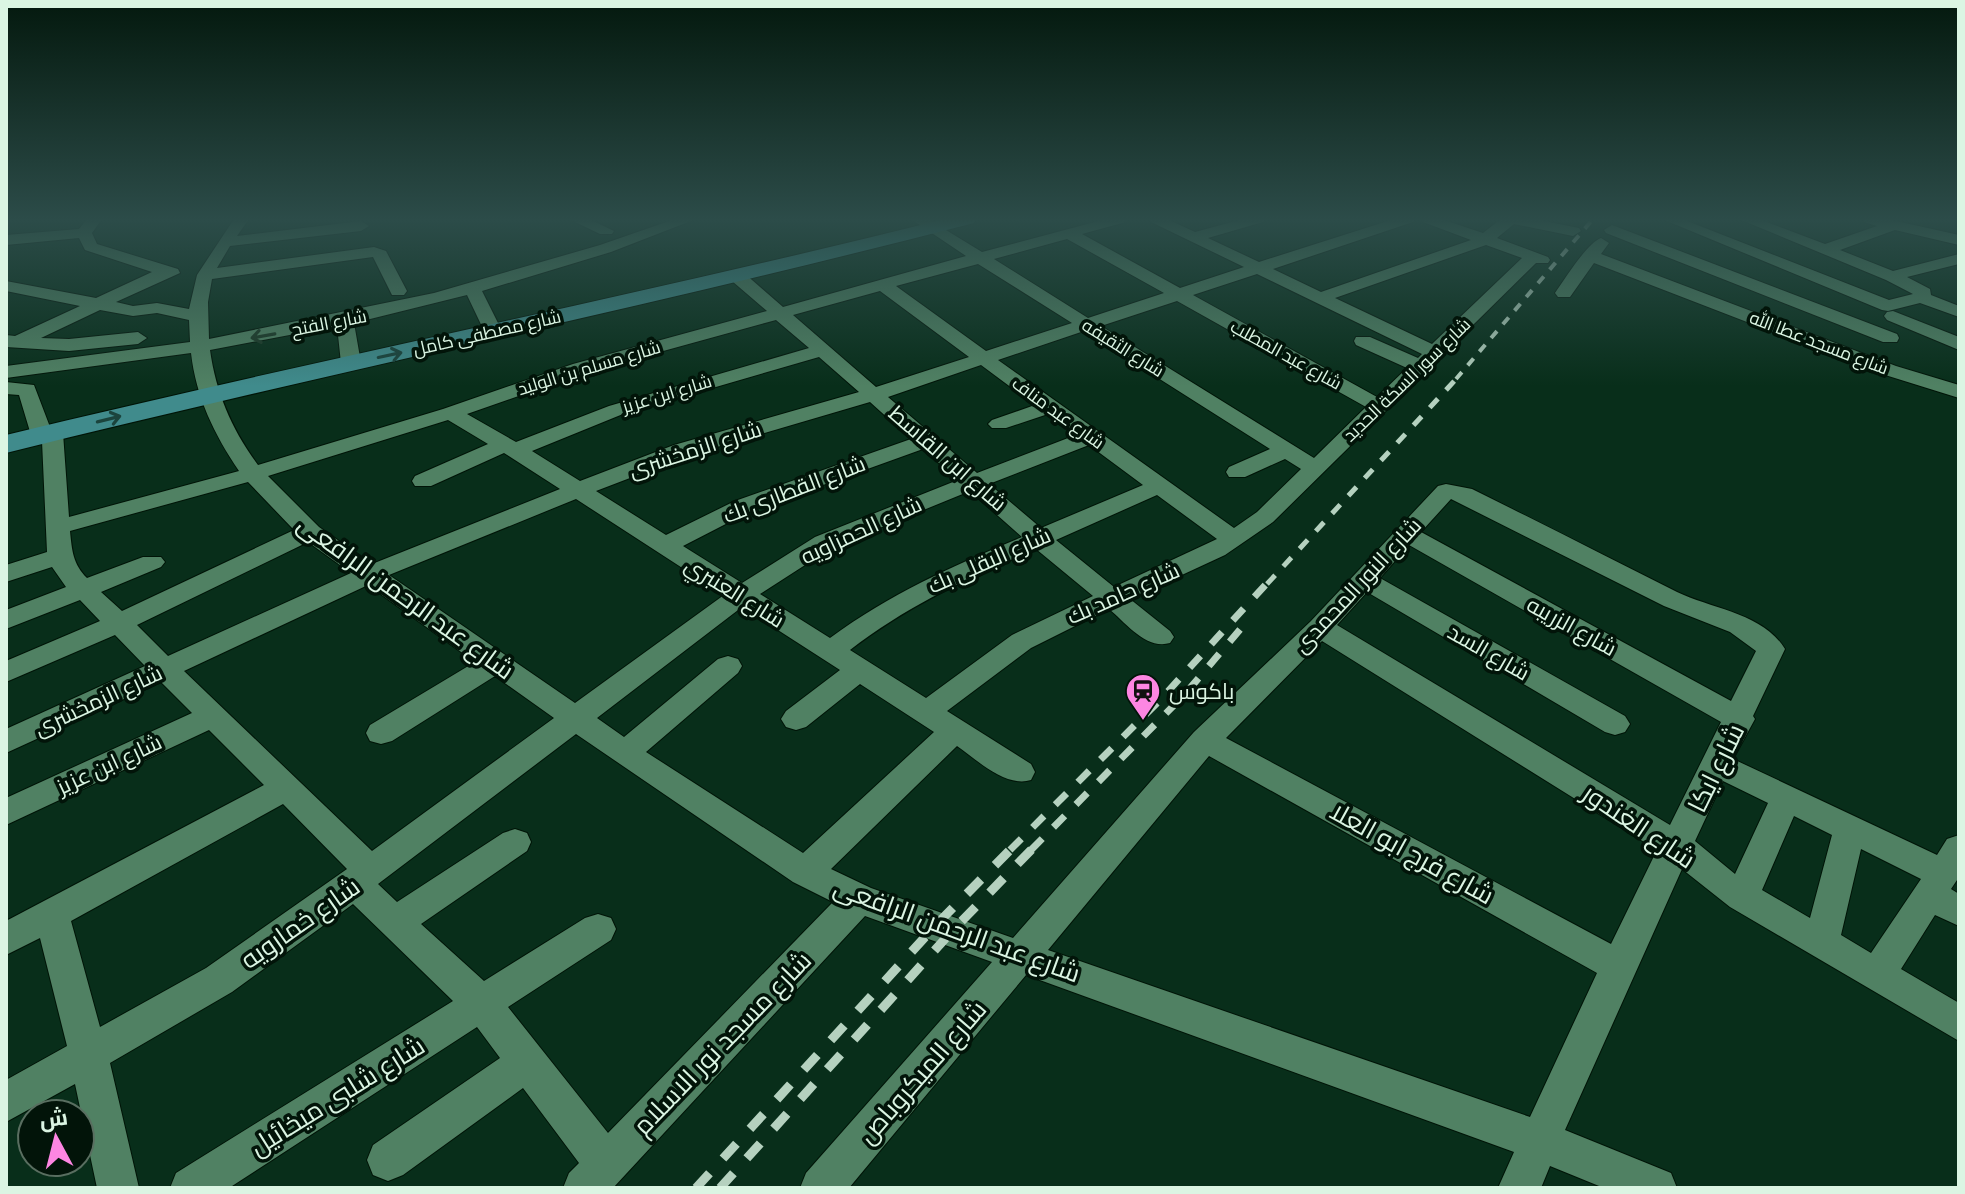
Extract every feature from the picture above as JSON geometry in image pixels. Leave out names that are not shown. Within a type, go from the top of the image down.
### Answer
[{"type":"main road","name":"شارع مصطفى كامل","points":[[6,444],[746,275]]},
{"type":"street","points":[[13,341],[160,275]]},
{"type":"street","points":[[181,275],[204,279],[231,275]]},
{"type":"street","points":[[204,279],[206,275]]},
{"type":"street","points":[[390,275],[398,291]]},
{"type":"street","name":"شارع الفتح","points":[[6,372],[398,291],[460,275]]},
{"type":"street","name":"شارع الفتح","points":[[13,341],[56,345],[91,343],[198,331],[345,321],[525,275]]},
{"type":"street","name":"شارع مسلم بن الوليد","points":[[59,527],[252,474],[450,413],[580,368],[919,275]]},
{"type":"street","name":"شارع الثقيفه","points":[[1005,275],[1315,468]]},
{"type":"street","name":"شارع عبد المطلب","points":[[1140,275],[1379,406]]},
{"type":"street","name":"شارع الزمخشرى","points":[[6,742],[370,574],[682,450],[875,394],[1237,275]]},
{"type":"street","points":[[1271,275],[1320,298],[1428,360]]},
{"type":"street","points":[[1320,298],[1386,275]]},
{"type":"street","name":"شارع سور السكة الحديد","points":[[1315,468],[1521,275]]},
{"type":"street","points":[[1564,293],[1577,275]]},
{"type":"street","points":[[1610,275],[1656,299]]},
{"type":"street","name":"شارع مسجد عطا الله","points":[[1622,275],[1959,392]]},
{"type":"street","points":[[1738,275],[1890,338]]},
{"type":"street","points":[[1803,275],[1959,344]]},
{"type":"street","points":[[1889,275],[1924,293],[1890,311]]},
{"type":"street","points":[[1892,276],[1898,275]]},
{"type":"street","name":"شارع ابن القاسط","points":[[738,277],[975,480],[1038,538],[1160,637]]},
{"type":"street","name":"شارع عبد الرحمن الرافعى","points":[[204,279],[198,331],[207,396],[242,462],[267,492],[310,532],[494,663],[805,872],[859,899],[1538,1140],[1656,1188]]},
{"type":"street","name":"شارع عبد مناف","points":[[883,285],[1234,540]]},
{"type":"street","points":[[6,286],[138,311],[159,308],[198,331]]},
{"type":"street","points":[[473,290],[494,333]]},
{"type":"street","points":[[1921,297],[1959,312]]},
{"type":"street","points":[[1889,370],[1890,311]]},
{"type":"street","points":[[345,321],[351,363]]},
{"type":"street","points":[[1363,341],[1428,360]]},
{"type":"street","name":"شارع ابن عزيز","points":[[423,481],[616,410],[823,350]]},
{"type":"street","points":[[6,388],[27,389],[47,434],[60,556],[66,572],[284,789],[364,878],[394,923],[483,1005],[527,1062],[595,1177]]},
{"type":"street","points":[[999,424],[1049,407]]},
{"type":"street","name":"شارع العنبري","points":[[450,413],[510,447],[1020,772]]},
{"type":"street","name":"شارع الحمزاويه","points":[[576,718],[741,595],[824,542],[1090,437]]},
{"type":"street","name":"شارع القطارى بك","points":[[663,546],[743,506],[929,440]]},
{"type":"street","points":[[1237,472],[1286,450]]},
{"type":"street","name":"شارع حامد بك","points":[[927,713],[964,679],[1010,647],[1234,540],[1265,517],[1315,468]]},
{"type":"street","name":"شارع البقلى بك","points":[[829,652],[873,619],[925,588],[1159,486]]},
{"type":"street","name":"شارع النور المحمدى","points":[[1022,955],[1205,740],[1320,627],[1442,493],[1464,494],[1673,600],[1704,610],[1757,637],[1771,649],[1770,655]]},
{"type":"street","points":[[6,672],[119,623],[310,532]]},
{"type":"street","name":"شارع الزريبه","points":[[1405,533],[1740,719]]},
{"type":"street","points":[[6,574],[60,556]]},
{"type":"street","points":[[6,620],[152,562]]},
{"type":"street","name":"شارع السد","points":[[1363,579],[1615,724]]},
{"type":"street","name":"شارع الغندور","points":[[1320,627],[1678,846],[1707,873],[1742,897],[1959,1023]]},
{"type":"street","name":"شارع ايكا","points":[[1519,1188],[1618,966],[1770,655]]},
{"type":"street","points":[[381,733],[494,663]]},
{"type":"street","points":[[625,753],[728,666]]},
{"type":"street","points":[[796,719],[858,671]]},
{"type":"street","name":"شارع ابن عزيز","points":[[6,812],[213,716]]},
{"type":"street","name":"شارع خمارويه","points":[[6,1102],[219,980],[364,878],[576,718]]},
{"type":"street","points":[[805,872],[954,731]]},
{"type":"street","name":"شارع فرج ابو العلا","points":[[1205,740],[1618,966]]},
{"type":"street","points":[[1717,765],[1850,829],[1947,882],[1877,975]]},
{"type":"street","points":[[6,939],[284,789]]},
{"type":"street","points":[[1742,897],[1786,798]]},
{"type":"street","points":[[1821,942],[1850,829]]},
{"type":"street","points":[[394,923],[515,842]]},
{"type":"street","name":"شارع مسجد نور الاسلام","points":[[595,1177],[859,899]]},
{"type":"street","points":[[52,916],[89,1056],[118,1188]]},
{"type":"street","name":"شارع شلبى ميخائيل","points":[[191,1188],[598,929]]},
{"type":"street","name":"شارع الميكروباص","points":[[821,1188],[1022,955]]},
{"type":"street","points":[[388,1160],[527,1062]]},
{"type":"railway","points":[[1456,379],[1545,275]]},
{"type":"railway","points":[[1267,584],[1458,377]]},
{"type":"railway","points":[[1012,848],[1160,700],[1268,582]]},
{"type":"railway","points":[[1031,850],[1185,694],[1243,626]]},
{"type":"railway","points":[[696,1188],[936,925],[1012,848]]},
{"type":"railway","points":[[720,1188],[953,930],[1033,848]]},
{"type":"place","name":"باكوس","points":[[1143,722]]}]
